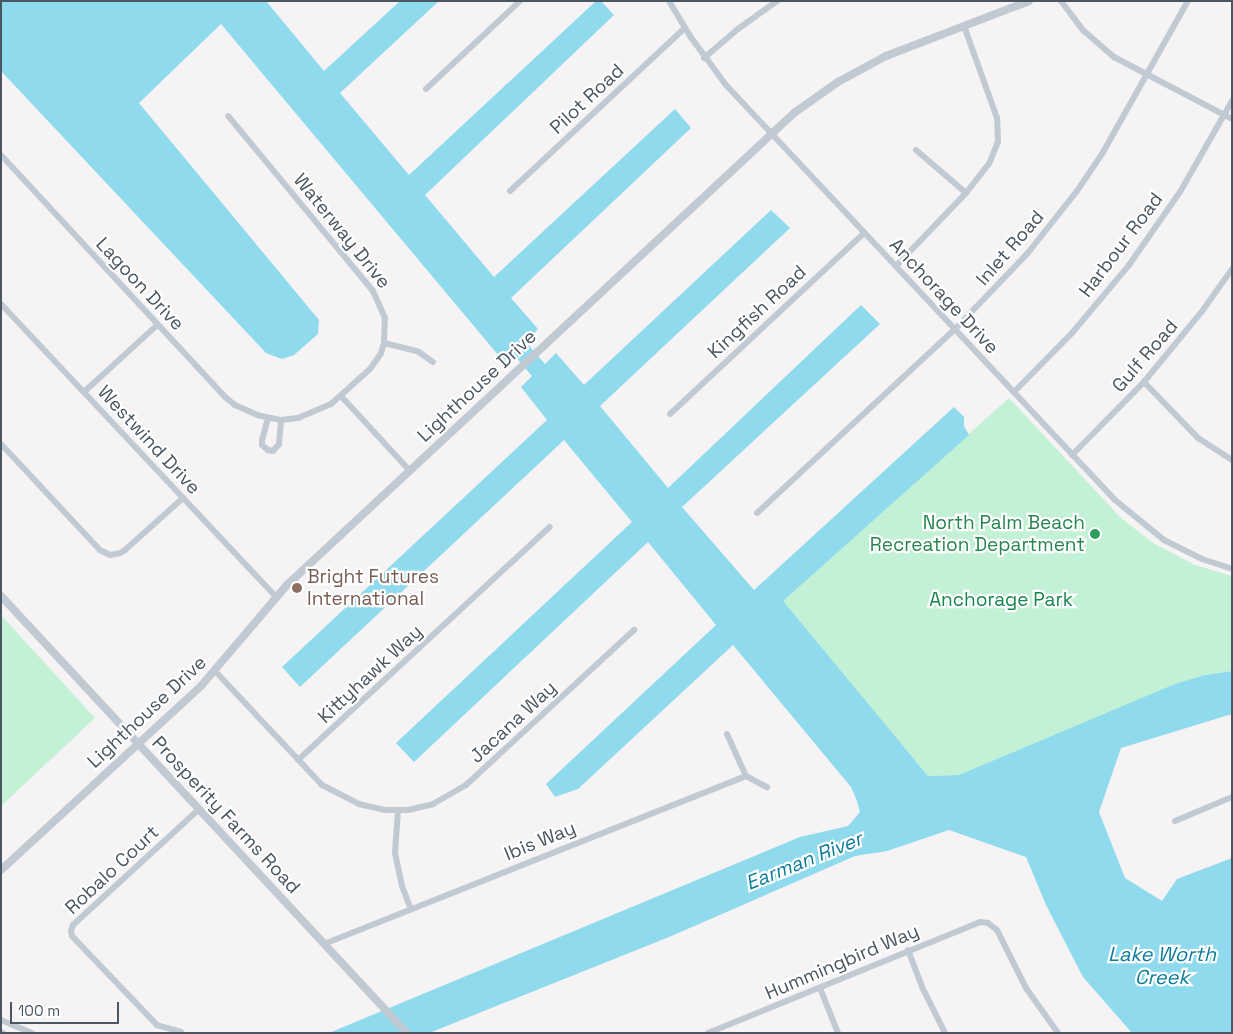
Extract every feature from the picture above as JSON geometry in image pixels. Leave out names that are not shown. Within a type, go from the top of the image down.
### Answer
[{"type":"street","points":[[426,89],[520,1]]},
{"type":"street","name":"Anchorage Drive","points":[[669,1],[704,58],[1115,500],[1147,528],[1183,550],[1232,569]]},
{"type":"street","points":[[704,58],[738,29],[777,1]]},
{"type":"street","name":"Lighthouse Drive","points":[[1,870],[183,704],[215,671],[276,597],[772,133],[816,97],[862,68],[911,46],[1029,1]]},
{"type":"street","points":[[1061,1],[1078,24],[1098,45],[1114,57],[1232,118]]},
{"type":"street","name":"Inlet Road","points":[[757,514],[955,329],[1001,283],[1053,223],[1102,154],[1188,1]]},
{"type":"street","points":[[896,266],[966,193],[992,159],[998,142],[997,118],[964,26]]},
{"type":"street","name":"Pilot Road","points":[[510,191],[685,28]]},
{"type":"street","name":"Harbour Road","points":[[1014,392],[1072,333],[1129,265],[1180,192],[1232,100]]},
{"type":"street","name":"Waterway Drive","points":[[228,116],[378,299],[385,318],[384,343],[381,353],[370,369],[341,396]]},
{"type":"street","points":[[916,150],[966,193]]},
{"type":"street","name":"Lagoon Drive","points":[[1,154],[225,397],[245,411],[281,420],[310,415],[331,404],[341,396]]},
{"type":"street","name":"Kingfish Road","points":[[670,414],[864,232]]},
{"type":"street","name":"Gulf Road","points":[[1072,455],[1144,382],[1198,317],[1232,269]]},
{"type":"street","name":"Westwind Drive","points":[[1,304],[276,597]]},
{"type":"street","points":[[84,392],[157,325]]},
{"type":"street","points":[[384,343],[419,352],[433,362]]},
{"type":"street","points":[[1144,382],[1198,438],[1232,460]]},
{"type":"street","points":[[341,396],[410,471]]},
{"type":"street","points":[[268,418],[262,440],[262,445],[268,450],[273,450],[279,444],[281,420]]},
{"type":"street","points":[[1,444],[100,550],[110,555],[125,550],[183,498]]},
{"type":"street","name":"Kittyhawk Way","points":[[298,760],[550,527]]},
{"type":"street","name":"Prosperity Farms Road","points":[[1,596],[407,1033]]},
{"type":"street","name":"Jacana Way","points":[[398,810],[433,804],[466,785],[634,630]]},
{"type":"street","points":[[215,671],[322,784],[349,801],[369,807],[398,810],[395,853],[402,886],[411,908]]},
{"type":"street","points":[[727,734],[746,776],[767,787]]},
{"type":"street","name":"Ibis Way","points":[[324,944],[746,776]]},
{"type":"street","points":[[1175,821],[1232,797]]},
{"type":"street","name":"Robalo Court","points":[[181,1032],[157,1025],[72,936],[71,930],[73,925],[199,809]]},
{"type":"street","name":"Hummingbird Way","points":[[708,1033],[975,923],[988,923],[997,930],[1026,988],[1058,1033]]},
{"type":"street","points":[[908,950],[945,1033]]},
{"type":"street","points":[[820,988],[838,1033]]},
{"type":"street","points":[[1,1020],[32,1033]]},
{"type":"green space","name":"Anchorage Park","points":[[1009,398],[1120,517],[1153,543],[1195,565],[1232,576],[1231,671],[1205,675],[959,775],[928,776],[782,601]]},
{"type":"green space","points":[[1,615],[95,718],[1,806]]},
{"type":"water","name":"Lake Worth Creek","points":[[1,1],[266,1],[324,71],[400,1],[439,1],[340,93],[409,175],[596,1],[601,1],[614,15],[425,195],[494,277],[675,109],[691,128],[511,298],[538,329],[526,342],[545,364],[556,353],[584,385],[771,210],[790,228],[600,406],[668,488],[861,305],[880,324],[682,507],[754,590],[954,407],[964,417],[964,426],[969,435],[783,601],[928,776],[959,775],[1175,684],[1205,675],[1232,671],[1232,714],[1121,748],[1099,812],[1125,878],[1162,901],[1177,879],[1232,858],[1232,1033],[1132,1033],[1083,977],[1046,905],[1026,857],[949,830],[887,851],[855,856],[669,937],[429,1033],[329,1033],[800,837],[848,826],[860,812],[857,801],[851,787],[733,645],[578,789],[555,797],[546,784],[716,625],[648,542],[414,762],[396,743],[632,522],[564,440],[300,687],[282,667],[547,420],[521,387],[532,376],[513,354],[504,362],[221,24],[139,103],[319,320],[318,334],[294,355],[282,359],[266,353],[1,71]]},
{"type":"place","name":"North Palm Beach Recreation Department","points":[[1095,534]]},
{"type":"place","name":"Bright Futures International","points":[[297,588]]},
{"type":"water label","name":"Earman River","points":[[804,861]]}]
